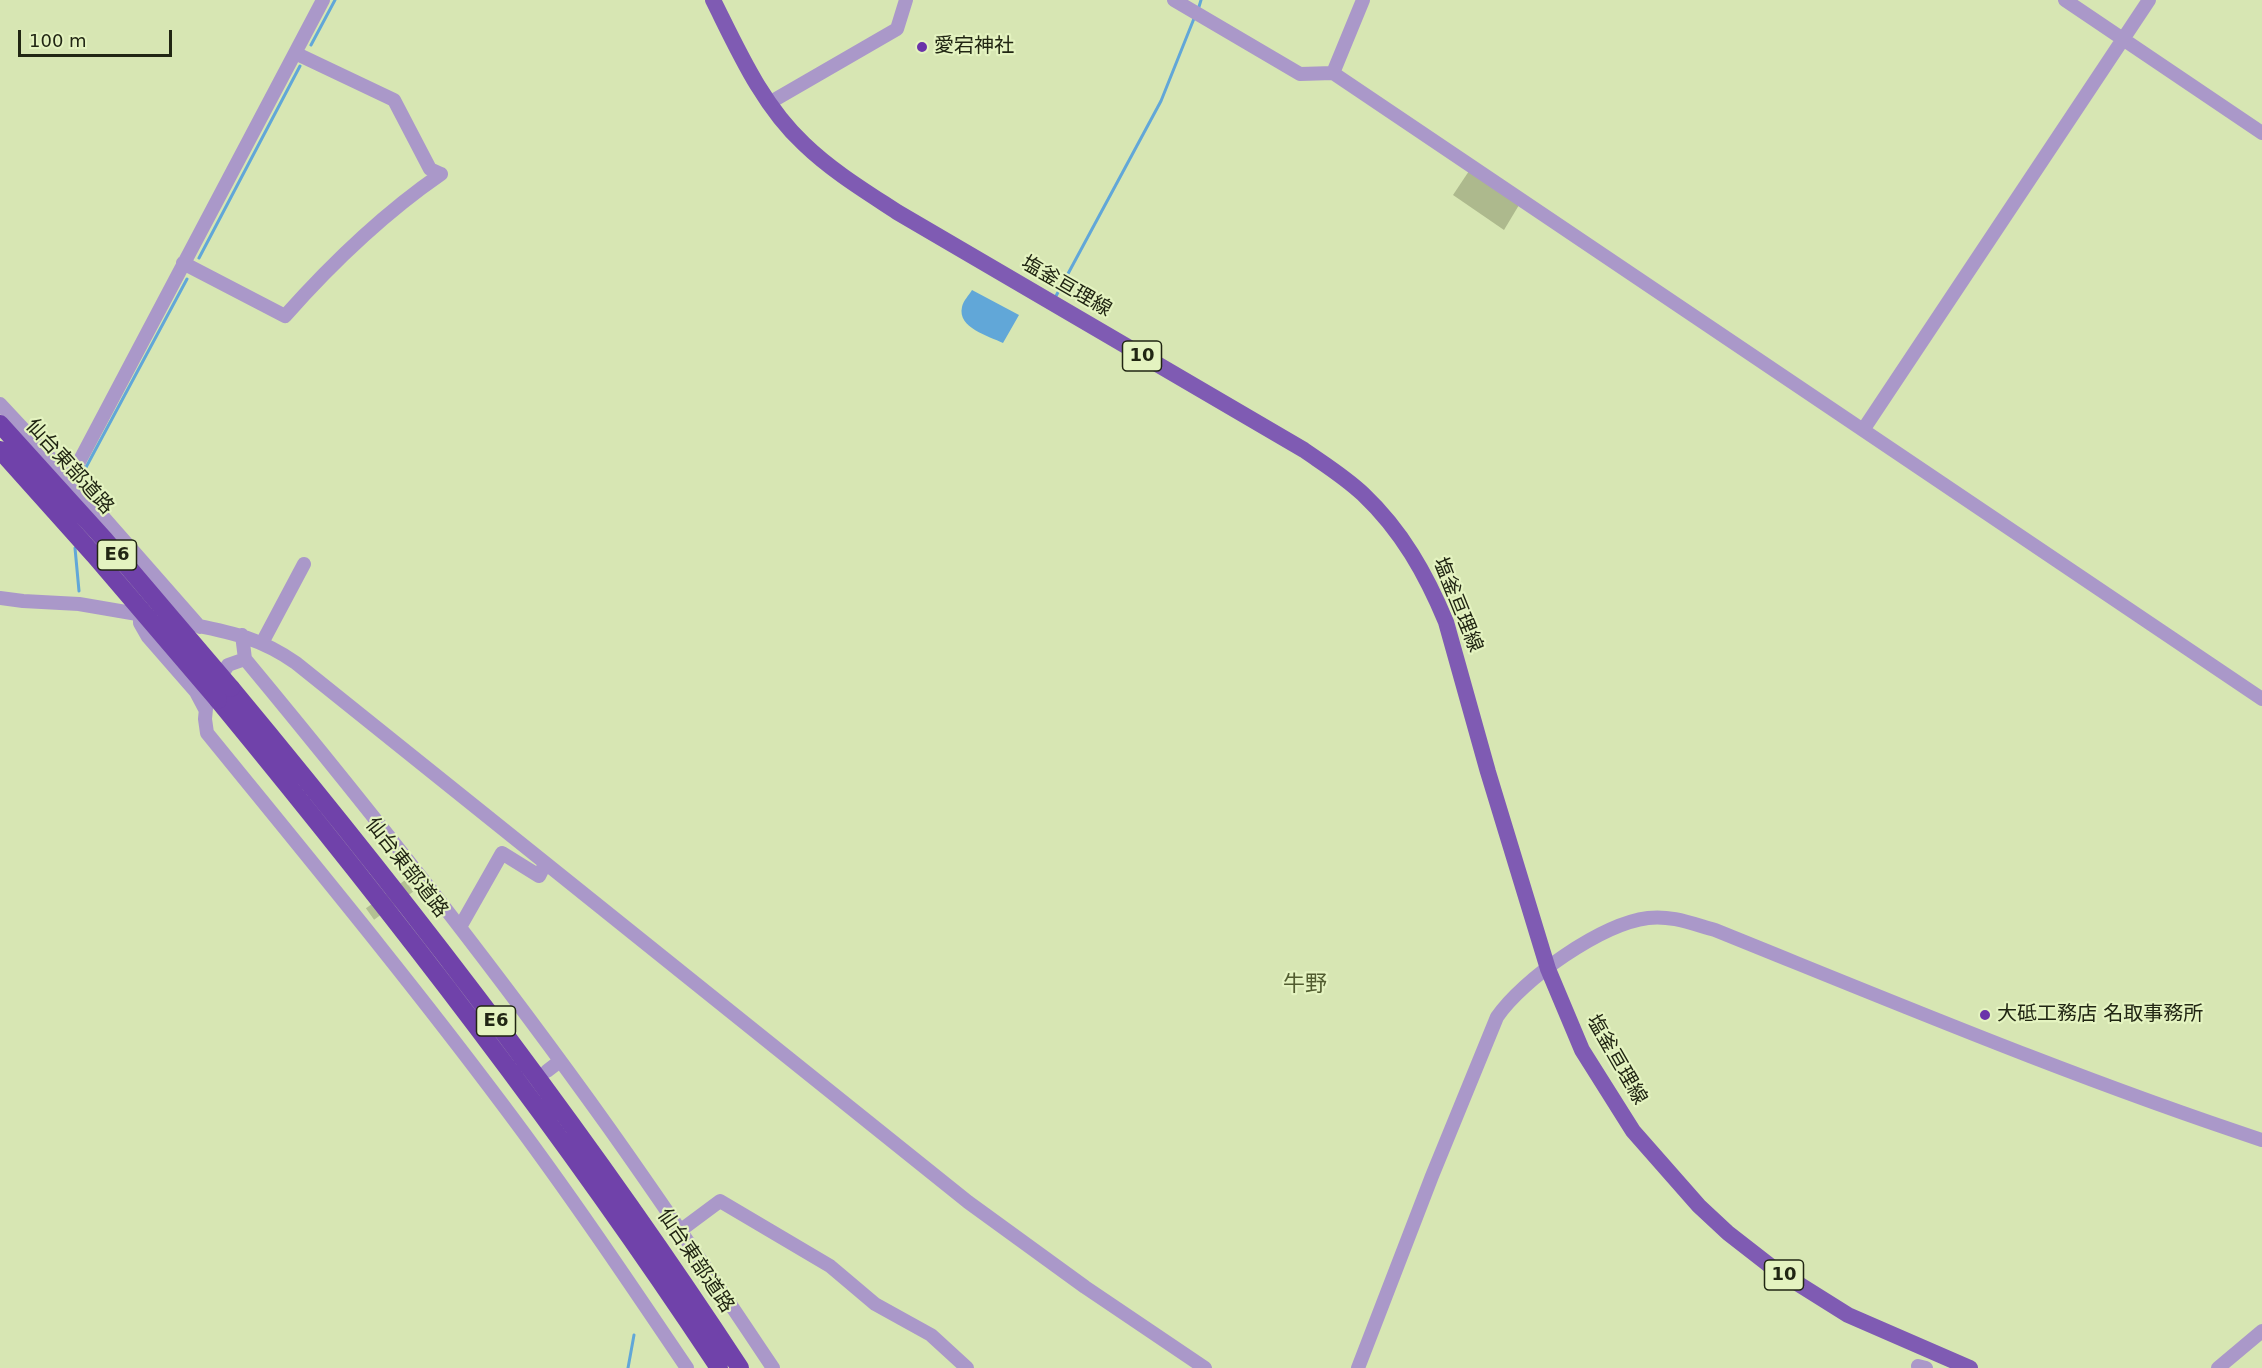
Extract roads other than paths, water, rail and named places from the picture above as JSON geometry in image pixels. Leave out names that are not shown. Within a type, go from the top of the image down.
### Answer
[{"type":"highway","name":"仙台東部道路","points":[[0,424],[105,540],[218,699],[327,804],[506,1034],[637,1216],[740,1368]]},
{"type":"highway","name":"仙台東部道路","points":[[0,450],[218,699],[376,895],[493,1047],[633,1240],[719,1368]]},
{"type":"main road","name":"塩釜亘理線","points":[[713,0],[748,69],[769,103],[802,143],[834,170],[872,196],[1304,450],[1363,494],[1388,520],[1412,552],[1432,588],[1446,622],[1498,806],[1548,969],[1582,1050],[1633,1131],[1674,1180],[1714,1219],[1773,1268],[1848,1315],[1970,1368]]},
{"type":"street","points":[[70,479],[323,0]]},
{"type":"street","points":[[769,103],[897,29],[906,0]]},
{"type":"street","points":[[1174,0],[1300,74],[1333,74],[1463,159],[2262,699]]},
{"type":"street","points":[[1333,74],[1363,0]]},
{"type":"street","points":[[2065,0],[2262,133]]},
{"type":"street","points":[[1863,430],[2149,0]]},
{"type":"street","points":[[183,263],[285,316],[344,254],[412,194],[441,174],[430,169],[394,100],[295,53]]},
{"type":"street","points":[[0,404],[70,479],[200,627]]},
{"type":"street","points":[[262,643],[304,564]]},
{"type":"street","points":[[0,598],[23,602],[79,604],[242,635],[262,643],[296,663],[968,1202],[1084,1287],[1205,1368]]},
{"type":"street","points":[[140,614],[140,623],[148,637],[196,692],[218,699]]},
{"type":"street","points":[[242,635],[245,659],[349,784],[560,1061],[681,1230],[773,1368]]},
{"type":"street","points":[[218,699],[207,698],[228,665],[245,659]]},
{"type":"street","points":[[218,699],[207,733],[365,918],[509,1101],[687,1368]]},
{"type":"street","points":[[460,927],[502,852],[539,876],[545,864]]},
{"type":"street","points":[[409,886],[420,878]]},
{"type":"street","points":[[1358,1368],[1489,1033],[1506,1003],[1548,969],[1594,937],[1623,923],[1649,918],[1677,919],[1715,930],[2048,1063],[2262,1140]]},
{"type":"street","points":[[547,1071],[560,1061]]},
{"type":"street","points":[[681,1230],[720,1201],[774,1235],[830,1266],[875,1304],[931,1335],[967,1368]]},
{"type":"street","points":[[2218,1368],[2262,1331]]},
{"type":"water","points":[[972,290],[1019,315],[1003,343],[975,330],[964,320],[962,307]]},
{"type":"waterway","points":[[311,45],[335,0]]},
{"type":"waterway","points":[[1198,10],[1201,0]]},
{"type":"waterway","points":[[1056,296],[1161,101],[1195,16]]},
{"type":"waterway","points":[[199,258],[300,66]]},
{"type":"waterway","points":[[82,484],[84,471],[187,279]]},
{"type":"waterway","points":[[75,548],[79,591]]},
{"type":"waterway","points":[[628,1368],[634,1335]]},
{"type":"tunnel","points":[[370,914],[409,886]]},
{"type":"place","name":"愛宕神社","points":[[922,47]]},
{"type":"place","name":"大砥工務店 名取事務所","points":[[1985,1015]]},
{"type":"district","name":"牛野","points":[[1305,985]]}]
